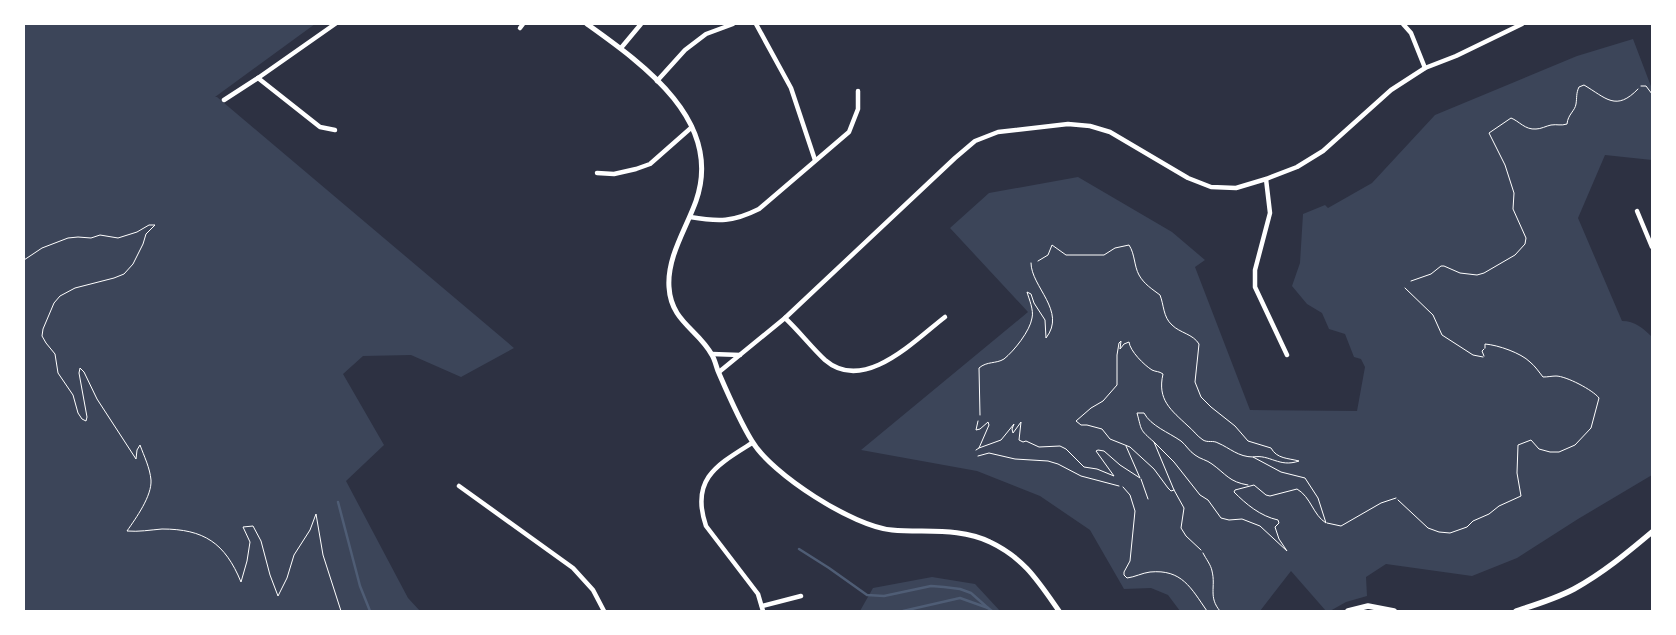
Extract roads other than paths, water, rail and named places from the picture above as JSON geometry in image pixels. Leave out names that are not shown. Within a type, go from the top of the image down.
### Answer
[{"type":"main road","points":[[1516,611],[1573,590],[1599,574],[1652,532]]},
{"type":"main road","points":[[1348,611],[1368,606],[1394,611]]},
{"type":"street","points":[[224,100],[335,24]]},
{"type":"street","points":[[587,24],[621,48],[671,94],[685,112],[692,127],[699,146],[701,166],[698,194],[669,271],[669,289],[672,302],[684,323],[712,354],[752,443],[779,472],[809,493],[868,524],[889,530],[936,531],[969,535],[987,540],[1005,550],[1032,573],[1058,611]]},
{"type":"street","points":[[621,48],[641,24]]},
{"type":"street","points":[[657,81],[685,50],[706,34],[732,24]]},
{"type":"street","points":[[756,24],[791,88],[815,160]]},
{"type":"street","points":[[1403,24],[1411,33],[1425,68]]},
{"type":"street","points":[[719,372],[785,318],[955,158],[976,141],[998,132],[1068,124],[1090,126],[1110,132],[1188,178],[1211,187],[1236,188],[1297,167],[1323,151],[1391,90],[1425,68],[1456,56],[1522,24]]},
{"type":"street","points":[[258,78],[320,127],[336,130]]},
{"type":"street","points":[[690,217],[714,222],[726,221],[742,217],[759,209],[849,132],[858,109],[858,91]]},
{"type":"street","points":[[597,173],[614,174],[650,164],[692,127]]},
{"type":"street","points":[[1266,179],[1270,213],[1255,270],[1255,287],[1288,355]]},
{"type":"street","points":[[1636,210],[1652,247]]},
{"type":"street","points":[[785,318],[826,361],[839,368],[852,371],[871,369],[887,361],[945,317]]},
{"type":"street","points":[[712,354],[740,355]]},
{"type":"street","points":[[752,443],[714,469],[707,477],[700,501],[702,514],[706,526],[758,594],[762,608],[802,596]]},
{"type":"street","points":[[459,486],[572,568],[593,590],[604,611]]},
{"type":"waterway","points":[[338,502],[360,586],[370,611]]},
{"type":"waterway","points":[[799,549],[867,595],[884,596],[931,586],[944,587],[960,589],[971,593],[988,608]]},
{"type":"waterway","points":[[903,611],[960,598],[992,611]]}]
